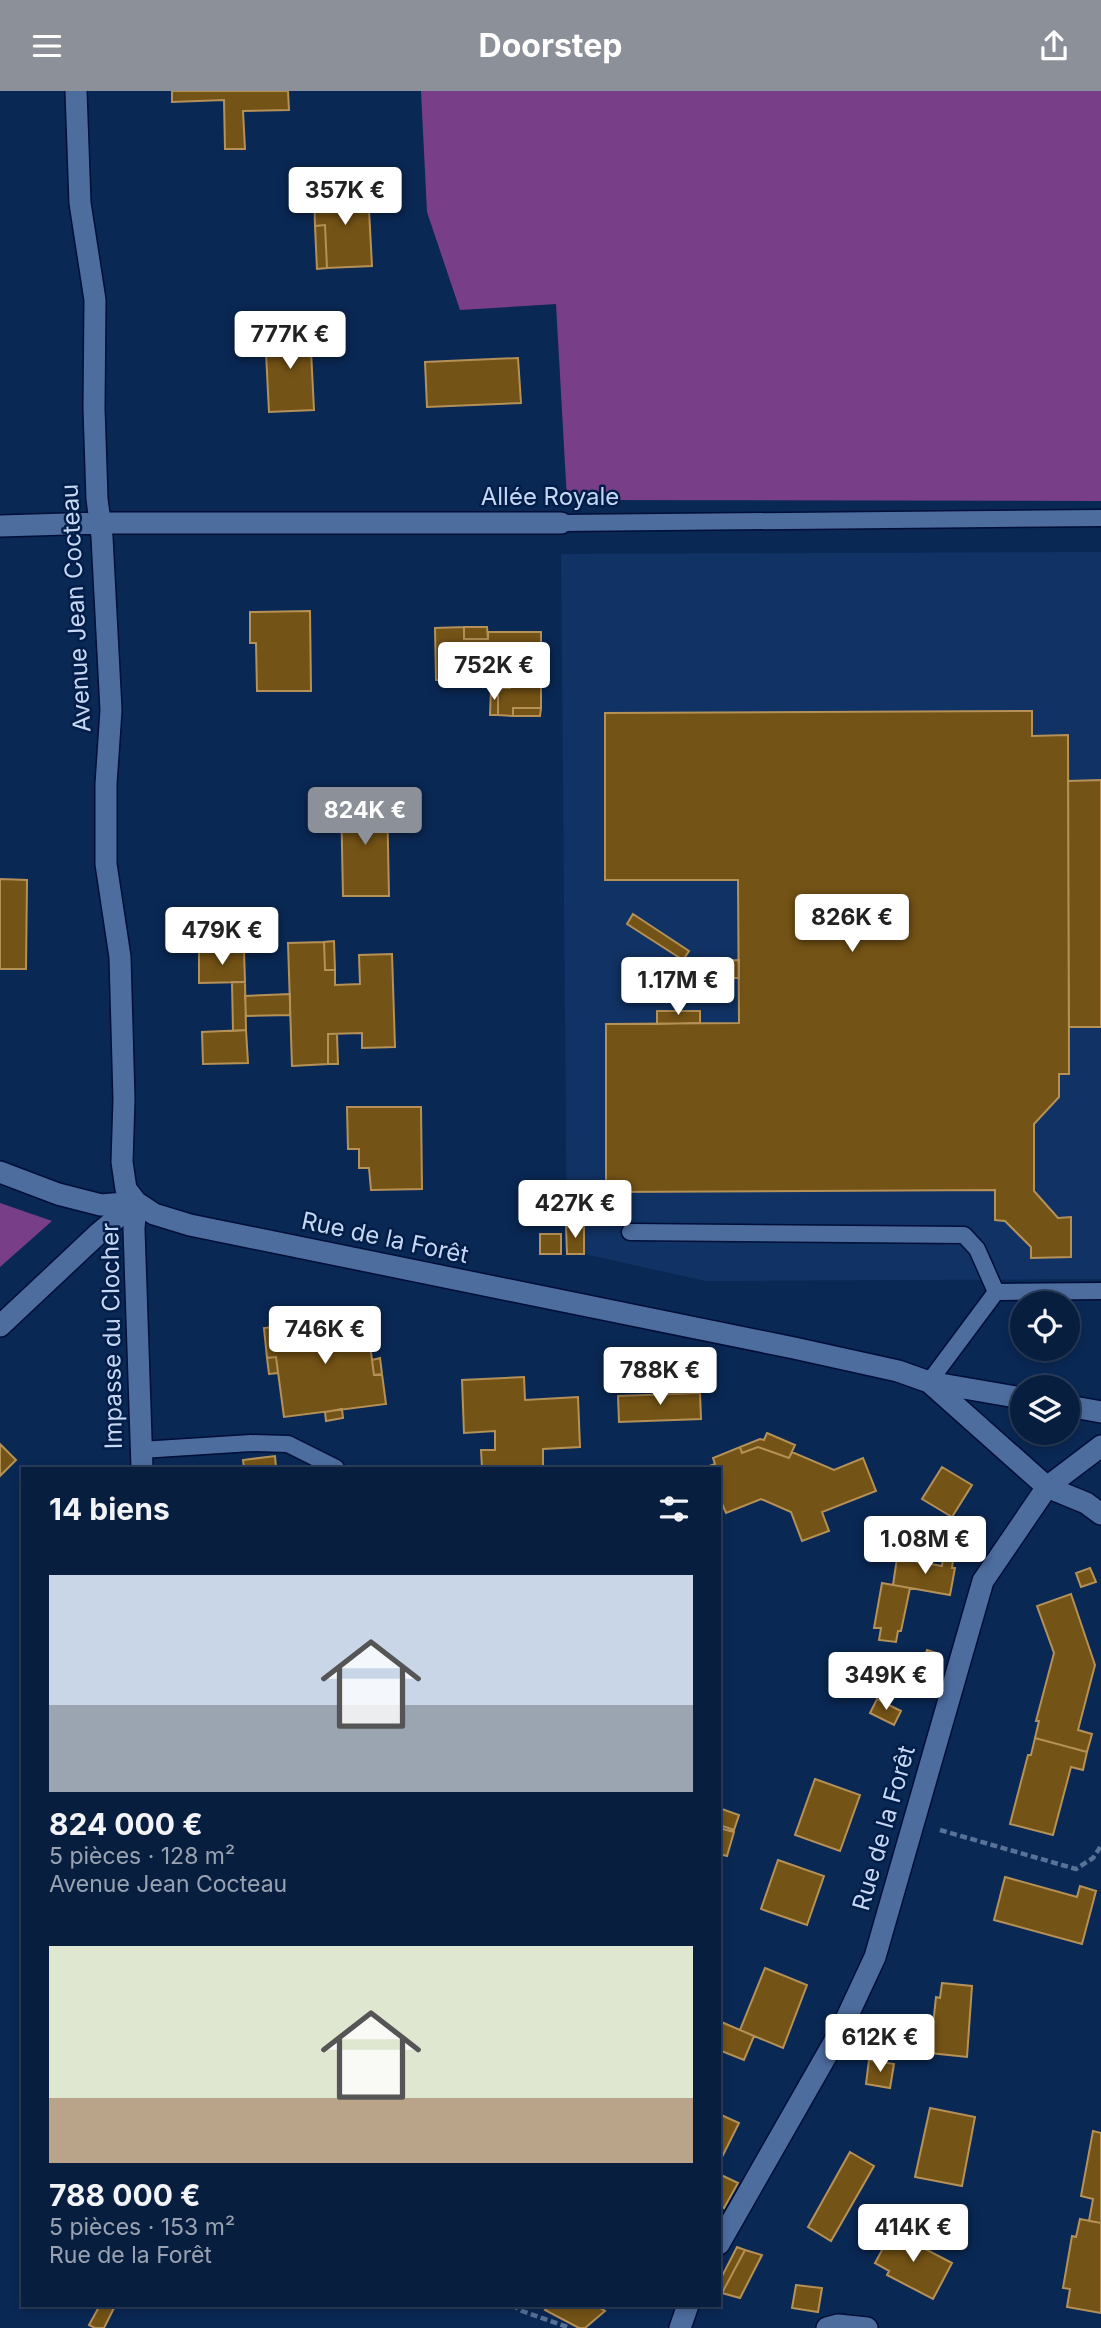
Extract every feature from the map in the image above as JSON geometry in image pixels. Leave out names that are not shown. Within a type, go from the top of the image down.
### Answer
[{"type":"street","name":"Avenue Jean Cocteau","points":[[76,91],[80,203],[95,300],[97,499],[111,710],[106,784],[106,864],[120,957],[124,1099],[122,1161],[126,1189],[136,1202]]},
{"type":"street","name":"Allée Royale","points":[[0,526],[100,523],[561,523]]},
{"type":"street","points":[[0,1172],[58,1194],[101,1205],[136,1202]]},
{"type":"street","points":[[0,1327],[99,1233],[136,1202]]},
{"type":"street","name":"Rue de la Forêt","points":[[136,1202],[154,1214],[190,1225],[807,1351],[898,1371],[929,1382],[1010,1396]]},
{"type":"street","name":"Impasse du Clocher","points":[[136,1202],[134,1229],[141,1459]]},
{"type":"street","name":"Rue de la Forêt","points":[[721,2240],[841,2030],[875,1957],[983,1581],[1047,1487],[929,1382]]},
{"type":"street","points":[[1080,1408],[1101,1412]]},
{"type":"street","points":[[1047,1487],[1101,1446]]},
{"type":"street","points":[[1047,1487],[1086,1503],[1101,1514]]},
{"type":"street","points":[[827,2328],[838,2325],[866,2328]]},
{"type":"lane","name":"Allée Royale","points":[[561,523],[1101,518]]},
{"type":"lane","points":[[630,1232],[964,1235],[977,1249],[996,1292]]},
{"type":"lane","points":[[996,1292],[1101,1291]]},
{"type":"lane","points":[[929,1382],[996,1292]]},
{"type":"lane","points":[[141,1459],[251,1443],[288,1444],[334,1467]]},
{"type":"path","points":[[912,1822],[1076,1869],[1093,1858],[1101,1846]]},
{"type":"path","points":[[515,2307],[570,2328]]},
{"type":"shaded area","points":[[421,91],[1101,91],[1101,501],[567,500],[556,304],[460,310],[427,212]]},
{"type":"shaded area","points":[[1101,552],[1101,1279],[705,1281],[584,1254],[567,1254],[561,554]]},
{"type":"shaded area","points":[[0,1203],[52,1221],[0,1267]]},
{"type":"building","points":[[172,91],[288,91],[289,110],[243,111],[245,149],[225,149],[224,100],[172,102]]},
{"type":"building","points":[[368,191],[372,266],[327,268],[325,225],[315,226],[314,192]]},
{"type":"building","points":[[325,225],[327,268],[317,269],[315,226]]},
{"type":"building","points":[[310,331],[314,410],[269,412],[265,333]]},
{"type":"building","points":[[518,358],[521,403],[427,407],[425,362]]},
{"type":"building","points":[[310,611],[311,691],[257,691],[256,643],[250,643],[250,612]]},
{"type":"building","points":[[464,627],[464,639],[488,639],[488,632],[541,632],[541,708],[513,708],[513,716],[498,715],[498,688],[510,688],[509,662],[464,662],[464,680],[436,680],[435,628]]},
{"type":"building","points":[[464,627],[487,627],[488,639],[464,639]]},
{"type":"building","points":[[491,688],[498,688],[498,715],[490,715]]},
{"type":"building","points":[[513,708],[541,708],[540,716],[513,716]]},
{"type":"building","points":[[1032,711],[1032,736],[1068,735],[1069,1074],[1059,1074],[1059,1097],[1034,1124],[1034,1191],[1058,1218],[1071,1217],[1071,1257],[1031,1258],[1031,1247],[1005,1221],[995,1220],[995,1190],[606,1192],[606,1024],[739,1023],[738,880],[605,880],[605,713]]},
{"type":"building","points":[[1101,780],[1101,1027],[1069,1027],[1068,781]]},
{"type":"building","points":[[387,797],[389,896],[343,896],[341,798]]},
{"type":"building","points":[[0,879],[27,880],[26,969],[0,969]]},
{"type":"building","points":[[633,914],[689,951],[683,960],[627,924]]},
{"type":"building","points":[[334,941],[335,970],[325,970],[324,942]]},
{"type":"building","points":[[324,942],[325,970],[335,970],[335,985],[360,984],[359,955],[392,954],[395,1047],[362,1048],[362,1033],[328,1034],[328,1064],[292,1066],[288,943]]},
{"type":"building","points":[[244,950],[245,982],[199,983],[199,951]]},
{"type":"building","points":[[739,960],[739,978],[721,978],[720,961]]},
{"type":"building","points":[[232,982],[245,982],[246,1030],[233,1031]]},
{"type":"building","points":[[290,994],[290,1015],[246,1016],[245,996]]},
{"type":"building","points":[[657,1011],[700,1011],[700,1023],[657,1024]]},
{"type":"building","points":[[246,1030],[248,1063],[203,1064],[202,1032]]},
{"type":"building","points":[[328,1034],[337,1034],[338,1064],[328,1064]]},
{"type":"building","points":[[347,1107],[421,1107],[422,1189],[371,1190],[369,1168],[359,1168],[359,1149],[348,1149]]},
{"type":"building","points":[[566,1227],[584,1227],[584,1254],[567,1254]]},
{"type":"building","points":[[540,1234],[561,1234],[561,1254],[540,1254]]},
{"type":"building","points":[[324,1312],[325,1321],[308,1323],[307,1314]]},
{"type":"building","points":[[366,1315],[374,1375],[382,1374],[386,1404],[284,1417],[276,1357],[267,1358],[264,1328]]},
{"type":"building","points":[[276,1357],[278,1373],[269,1374],[267,1358]]},
{"type":"building","points":[[380,1358],[382,1374],[374,1375],[372,1360]]},
{"type":"building","points":[[524,1377],[525,1400],[578,1397],[580,1447],[543,1449],[543,1467],[482,1467],[481,1450],[495,1450],[495,1431],[464,1433],[462,1380]]},
{"type":"building","points":[[700,1393],[701,1419],[619,1422],[618,1396]]},
{"type":"building","points":[[342,1409],[343,1418],[326,1421],[325,1412]]},
{"type":"building","points":[[767,1433],[795,1445],[789,1458],[758,1447],[742,1453],[740,1447],[764,1440]]},
{"type":"building","points":[[0,1444],[16,1460],[0,1476]]},
{"type":"building","points":[[740,1447],[742,1453],[758,1447],[789,1458],[792,1452],[834,1470],[863,1458],[876,1491],[822,1512],[829,1531],[802,1541],[791,1512],[761,1499],[726,1513],[721,1502],[721,1467],[707,1467],[715,1464],[713,1458]]},
{"type":"building","points":[[275,1456],[276,1467],[244,1467],[243,1460]]},
{"type":"building","points":[[942,1467],[972,1485],[952,1517],[922,1499]]},
{"type":"building","points":[[897,1558],[942,1566],[943,1559],[953,1561],[952,1568],[955,1568],[950,1595],[893,1585]]},
{"type":"building","points":[[1090,1568],[1096,1582],[1081,1587],[1076,1573]]},
{"type":"building","points":[[882,1583],[910,1588],[896,1642],[879,1640],[881,1628],[874,1628]]},
{"type":"building","points":[[1071,1594],[1095,1665],[1078,1730],[1092,1734],[1087,1752],[1035,1738],[1039,1721],[1036,1721],[1054,1653],[1037,1606]]},
{"type":"building","points":[[927,1650],[936,1653],[924,1695],[906,1690],[912,1669],[921,1671]]},
{"type":"building","points":[[877,1699],[901,1711],[894,1725],[870,1713]]},
{"type":"building","points":[[1035,1738],[1087,1752],[1083,1770],[1071,1767],[1053,1835],[1010,1824]]},
{"type":"building","points":[[815,1779],[860,1795],[840,1851],[795,1835]]},
{"type":"building","points":[[721,1809],[739,1815],[734,1830],[721,1826]]},
{"type":"building","points":[[721,1829],[734,1832],[727,1856],[721,1854]]},
{"type":"building","points":[[778,1860],[824,1876],[807,1925],[761,1909]]},
{"type":"building","points":[[1005,1877],[1077,1897],[1080,1886],[1096,1891],[1082,1944],[994,1920]]},
{"type":"building","points":[[765,1968],[807,1985],[783,2048],[740,2030]]},
{"type":"building","points":[[942,1983],[972,1986],[967,2057],[930,2053],[936,1997],[940,1998]]},
{"type":"building","points":[[721,2022],[754,2036],[744,2060],[721,2051]]},
{"type":"building","points":[[869,2060],[894,2064],[890,2088],[866,2084]]},
{"type":"building","points":[[930,2108],[975,2117],[962,2186],[915,2177]]},
{"type":"building","points":[[721,2115],[739,2123],[721,2159]]},
{"type":"building","points":[[1093,2131],[1101,2133],[1101,2223],[1089,2221],[1093,2199],[1081,2196]]},
{"type":"building","points":[[850,2152],[874,2166],[831,2241],[808,2227]]},
{"type":"building","points":[[721,2175],[738,2183],[724,2208],[721,2206]]},
{"type":"building","points":[[1080,2219],[1101,2223],[1101,2313],[1067,2307],[1070,2289],[1063,2288],[1072,2236],[1076,2237]]},
{"type":"building","points":[[894,2228],[910,2236],[908,2240],[952,2263],[933,2299],[887,2275],[889,2271],[875,2263]]},
{"type":"building","points":[[737,2247],[745,2250],[722,2293],[721,2278]]},
{"type":"building","points":[[745,2250],[762,2255],[740,2298],[722,2293]]},
{"type":"building","points":[[796,2285],[822,2288],[818,2312],[792,2308]]},
{"type":"building","points":[[99,2307],[114,2308],[104,2328],[89,2325]]},
{"type":"building","points":[[549,2307],[598,2307],[605,2311],[585,2328],[579,2328],[545,2310]]}]
